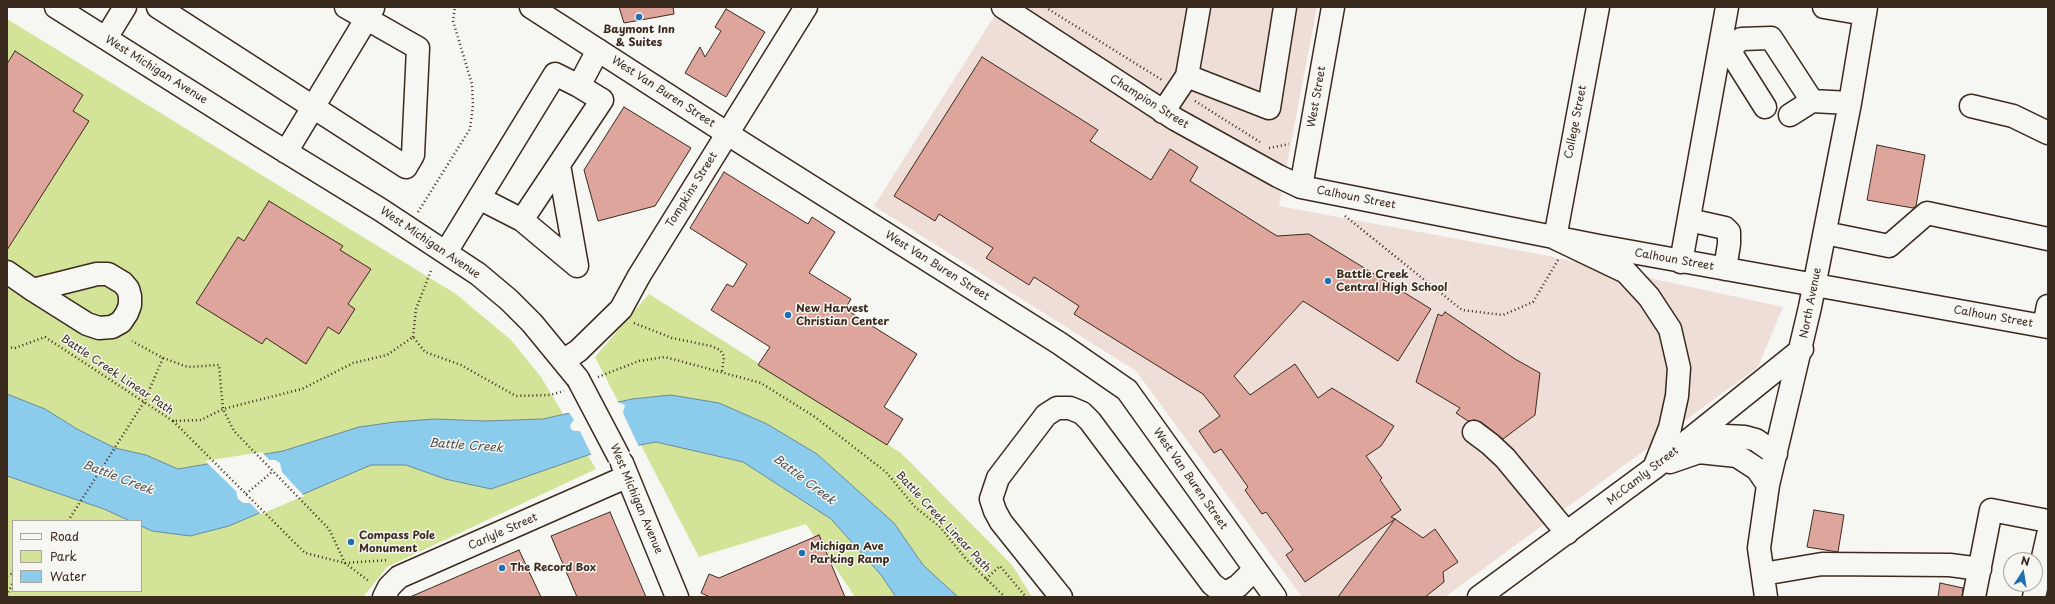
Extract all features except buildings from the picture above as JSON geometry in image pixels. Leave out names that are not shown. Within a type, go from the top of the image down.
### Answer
[{"type":"street","name":"West Michigan Avenue","points":[[56,7],[286,152],[439,260],[509,300],[532,323],[564,360],[579,383],[619,457],[677,597]]},
{"type":"street","points":[[106,38],[125,7]]},
{"type":"street","points":[[158,7],[406,167],[413,155],[418,48],[370,13],[346,7]]},
{"type":"street","name":"West Van Buren Street","points":[[531,7],[1059,344],[1127,390],[1254,570],[1275,597]]},
{"type":"street","name":"Tompkins Street","points":[[564,360],[582,346],[621,309],[639,276],[806,7]]},
{"type":"street","name":"Champion Street","points":[[1003,7],[1163,112],[1278,176],[1301,187]]},
{"type":"street","points":[[1163,112],[1187,76],[1200,7]]},
{"type":"street","points":[[1187,76],[1269,108],[1285,7]]},
{"type":"street","name":"West Street","points":[[1301,187],[1333,7]]},
{"type":"street","name":"College Street","points":[[1558,247],[1598,7]]},
{"type":"street","points":[[1681,262],[1724,49],[1727,7]]},
{"type":"street","points":[[1824,7],[1865,11]]},
{"type":"street","name":"North Avenue","points":[[1766,597],[1758,548],[1768,485],[1802,349],[1815,286],[1850,103],[1865,11]]},
{"type":"street","points":[[286,152],[370,13]]},
{"type":"street","points":[[1724,49],[1741,39],[1771,38],[1812,100]]},
{"type":"street","points":[[1724,49],[1765,107]]},
{"type":"street","points":[[580,86],[598,50]]},
{"type":"street","points":[[439,260],[555,74],[580,86],[602,100],[522,220]]},
{"type":"street","points":[[1790,115],[1812,100],[1850,103]]},
{"type":"street","points":[[1970,106],[2014,116],[2048,133]]},
{"type":"street","points":[[479,198],[522,220],[577,266],[559,165]]},
{"type":"street","name":"Calhoun Street","points":[[1301,187],[1558,247],[1681,262],[1815,286],[2047,320]]},
{"type":"street","points":[[1825,233],[1889,246],[1927,214],[2048,239]]},
{"type":"street","points":[[1689,220],[1725,228],[1728,232],[1729,244],[1725,269]]},
{"type":"street","points":[[1558,247],[1626,272],[1649,297],[1670,328],[1679,368],[1677,396],[1670,428],[1654,468]]},
{"type":"street","points":[[7,272],[33,290]]},
{"type":"street","name":"McCamly Street","points":[[1479,597],[1654,468],[1802,349]]},
{"type":"street","points":[[1061,597],[1001,522],[991,499],[998,478],[1046,415],[1057,408],[1070,408],[1082,413],[1090,421],[1212,584],[1221,591],[1230,591],[1238,586],[1254,570]]},
{"type":"street","points":[[1474,432],[1505,458],[1567,533]]},
{"type":"street","points":[[1699,452],[1712,440],[1726,436],[1738,436],[1756,440],[1776,454]]},
{"type":"street","points":[[1654,468],[1699,452],[1737,456],[1757,469],[1768,485]]},
{"type":"street","name":"Carlyle Street","points":[[384,595],[399,577],[626,477]]},
{"type":"street","points":[[1974,597],[1991,510],[2048,521]]},
{"type":"street","points":[[2034,597],[2048,535]]},
{"type":"street","points":[[1763,574],[1822,564],[1950,565],[1980,569]]},
{"type":"path","points":[[418,212],[470,129],[473,105],[472,84],[453,21],[455,7]]},
{"type":"path","points":[[1340,212],[1462,310],[1503,315],[1533,302],[1558,247]]},
{"type":"path","points":[[413,337],[416,309],[439,260]]},
{"type":"path","points":[[630,321],[672,338],[711,346],[720,350],[724,356],[722,372]]},
{"type":"path","name":"Battle Creek Linear Path","points":[[7,347],[15,348],[45,336],[173,421],[201,420],[223,409],[302,389],[354,363],[387,355],[413,337],[425,352],[461,365],[516,396],[550,395],[639,361],[665,357],[760,383],[815,417],[886,472],[915,507],[940,527],[966,560],[1005,597]]},
{"type":"path","points":[[132,341],[163,358],[188,367],[219,365],[223,409],[234,431],[329,529],[345,563],[384,595]]},
{"type":"path","points":[[69,520],[144,402],[163,358]]},
{"type":"path","points":[[173,421],[304,553],[345,563],[390,560]]},
{"type":"path","points":[[246,494],[273,471]]},
{"type":"path","points":[[986,579],[1000,566],[1026,597]]},
{"type":"path","points":[[7,596],[12,584]]},
{"type":"shaded area","name":"Battle Creek Central High School","points":[[1000,7],[1317,7],[1279,206],[1544,255],[1783,307],[1758,367],[1445,597],[1302,597],[1136,371],[874,206]]},
{"type":"green space","points":[[7,19],[456,294],[511,340],[541,377],[596,469],[387,567],[363,597],[7,597]]},
{"type":"green space","points":[[649,294],[901,453],[1012,565],[1032,597],[855,597],[806,524],[699,557],[595,357]]},
{"type":"water","name":"Battle Creek","points":[[7,394],[45,409],[77,429],[115,448],[146,455],[178,469],[283,451],[359,427],[434,419],[486,421],[543,419],[632,399],[671,395],[719,403],[767,424],[817,454],[894,523],[923,565],[958,597],[896,597],[881,575],[831,519],[743,462],[656,442],[591,454],[491,489],[445,479],[406,465],[371,465],[229,526],[190,536],[152,531],[142,526],[142,520],[128,520],[104,509],[7,476]]},
{"type":"pier","points":[[615,401],[625,405],[623,413],[639,447],[592,456],[580,431],[574,431],[571,429],[570,425],[574,420],[568,411]]},
{"type":"pier","points":[[262,452],[269,460],[275,460],[280,463],[282,472],[304,496],[261,514],[250,503],[243,503],[238,499],[236,491],[205,461]]},
{"type":"place","name":"Baymont Inn & Suites","points":[[639,17]]},
{"type":"place","name":"Battle Creek Central High School","points":[[1328,281]]},
{"type":"place","name":"New Harvest Christian Center","points":[[788,315]]},
{"type":"place","name":"Compass Pole Monument","points":[[351,542]]},
{"type":"place","name":"Michigan Ave Parking Ramp","points":[[802,553]]},
{"type":"place","name":"The Record Box","points":[[502,568]]}]
